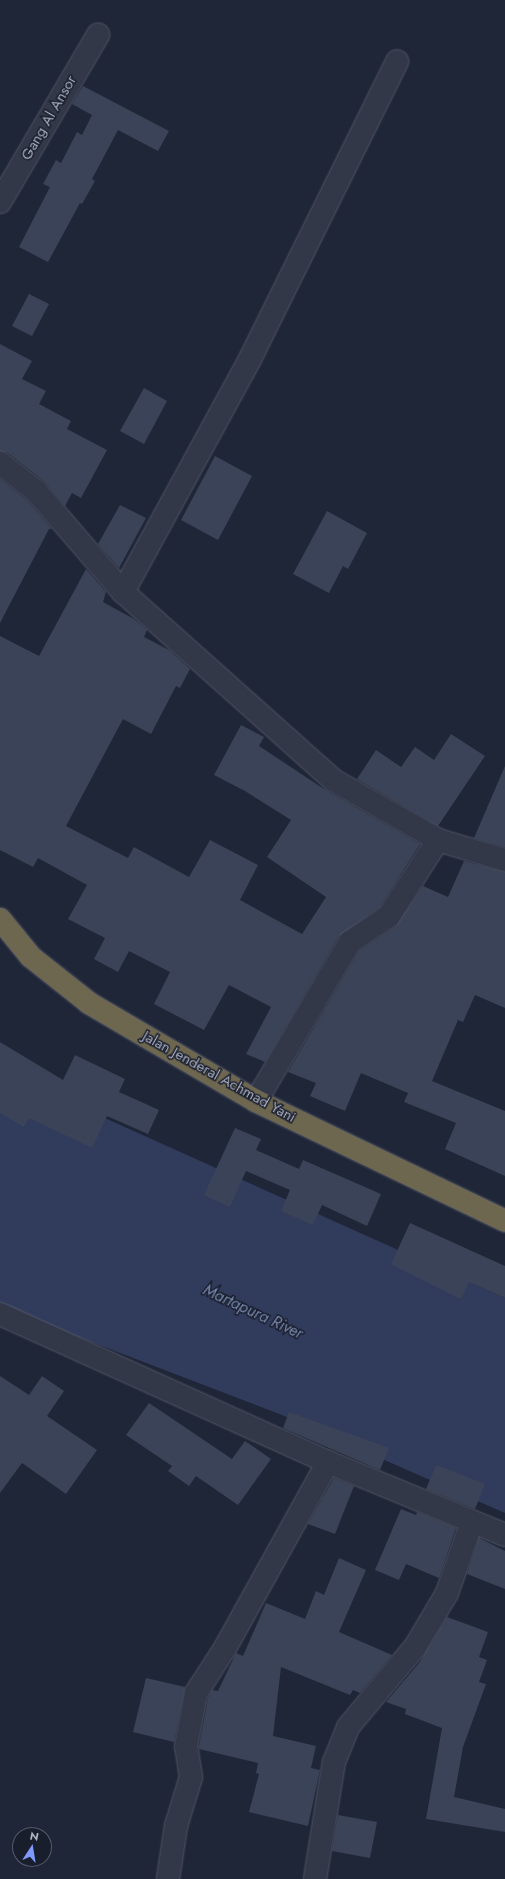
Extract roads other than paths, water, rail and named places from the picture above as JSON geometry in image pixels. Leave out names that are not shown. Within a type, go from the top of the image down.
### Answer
[{"type":"highway","name":"Jalan Jenderal Achmad Yani","points":[[0,919],[31,956],[88,1003],[256,1101],[505,1221]]},
{"type":"street","name":"Gang Al Ansor","points":[[0,202],[98,35]]},
{"type":"street","points":[[123,592],[250,359],[398,61]]},
{"type":"street","points":[[0,463],[36,491],[123,592],[333,780],[438,840],[505,860]]},
{"type":"street","points":[[256,1101],[350,942],[389,916],[438,840]]},
{"type":"street","points":[[0,1314],[328,1462],[505,1535]]},
{"type":"street","points":[[168,1879],[176,1826],[191,1777],[186,1746],[196,1693],[225,1648],[328,1462]]},
{"type":"street","points":[[315,1879],[334,1762],[348,1726],[415,1647],[447,1593],[472,1522]]},
{"type":"water","name":"Martapura River","points":[[0,1071],[505,1298],[505,1513],[282,1415],[0,1307]]}]
